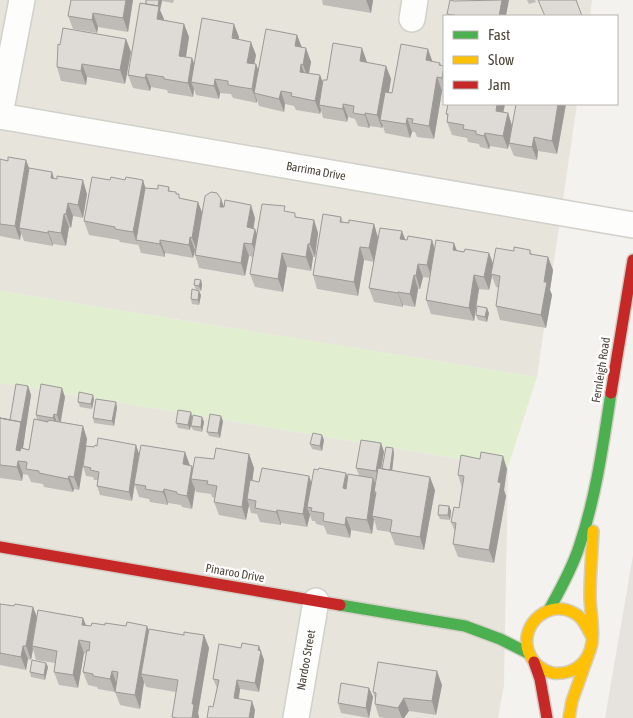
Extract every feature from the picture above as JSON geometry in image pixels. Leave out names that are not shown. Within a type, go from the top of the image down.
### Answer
[{"type":"street","points":[[0,115],[22,0]]},
{"type":"street","name":"Barrima Drive","points":[[0,115],[633,225]]},
{"type":"street","name":"Fernleigh Road","points":[[549,610],[579,548],[596,485],[633,260]]},
{"type":"street","name":"Fernleigh Road","points":[[591,635],[591,575],[596,485]]},
{"type":"street","name":"Pinaroo Drive","points":[[0,547],[465,626],[500,638],[531,657]]},
{"type":"street","name":"Nardoo Street","points":[[296,718],[316,601]]},
{"type":"street","points":[[547,718],[540,679],[526,644],[527,634],[530,625],[536,618],[549,610],[564,609],[579,615],[591,635],[591,649],[572,701],[569,718]]},
{"type":"street","points":[[517,621],[536,618]]},
{"type":"street","name":"Pinaroo Drive","points":[[465,626],[492,623]]},
{"type":"street","points":[[531,657],[542,669],[552,673],[563,673],[573,670],[582,664],[588,656]]},
{"type":"shaded area","points":[[0,0],[592,0],[590,15],[443,15],[443,105],[577,105],[537,377],[0,291]]},
{"type":"shaded area","points":[[0,383],[508,467],[504,685],[498,718],[0,718]]},
{"type":"shaded area","points":[[633,555],[633,718],[605,718]]},
{"type":"green space","points":[[0,291],[537,377],[508,467],[0,383]]},
{"type":"building","points":[[71,0],[126,0],[123,18],[93,13],[92,20],[68,16]]},
{"type":"building","points":[[146,0],[159,0],[158,6],[146,4]]},
{"type":"building","points":[[450,0],[502,0],[499,15],[447,14]]},
{"type":"building","points":[[538,0],[576,0],[582,15],[545,15]]},
{"type":"building","points":[[140,3],[159,6],[157,19],[184,24],[179,56],[192,58],[188,83],[146,74],[145,78],[128,75]]},
{"type":"building","points":[[202,18],[234,24],[232,38],[251,42],[247,63],[256,64],[252,89],[228,85],[228,81],[215,79],[214,86],[191,82]]},
{"type":"building","points":[[63,28],[126,39],[120,70],[82,64],[81,71],[57,67],[58,44],[60,45]]},
{"type":"building","points":[[266,29],[297,35],[295,46],[306,48],[300,72],[320,75],[315,101],[291,96],[292,93],[281,91],[279,99],[254,93]]},
{"type":"building","points":[[333,43],[362,48],[360,61],[386,66],[377,115],[353,113],[354,106],[343,104],[343,109],[319,105],[323,80],[327,80]]},
{"type":"building","points":[[401,44],[428,49],[426,60],[440,63],[439,65],[443,66],[442,78],[437,77],[429,126],[412,123],[413,119],[407,118],[406,124],[380,120],[385,92],[392,93]]},
{"type":"building","points":[[448,105],[497,105],[496,111],[508,113],[503,136],[485,133],[484,136],[476,134],[476,131],[463,129],[464,125],[447,122],[448,114],[446,114]]},
{"type":"building","points":[[516,105],[558,105],[552,141],[534,137],[532,147],[509,143]]},
{"type":"building","points":[[8,157],[26,160],[15,226],[0,224],[0,159],[8,161]]},
{"type":"building","points":[[29,168],[52,172],[51,178],[57,179],[57,176],[83,180],[78,205],[68,203],[61,233],[48,231],[48,233],[19,228]]},
{"type":"building","points":[[92,177],[110,180],[111,177],[125,180],[126,177],[143,180],[133,232],[84,221]]},
{"type":"building","points":[[158,185],[169,187],[168,191],[176,192],[176,194],[179,194],[179,198],[198,202],[192,238],[190,237],[189,245],[160,240],[160,244],[136,240],[145,188],[158,189]]},
{"type":"building","points":[[211,192],[217,193],[221,199],[220,207],[224,207],[225,200],[251,205],[247,227],[255,229],[252,244],[244,243],[241,263],[195,255],[205,196]]},
{"type":"building","points":[[262,204],[285,206],[284,211],[295,213],[295,217],[314,220],[306,257],[282,253],[278,279],[250,274]]},
{"type":"building","points":[[323,214],[341,217],[340,222],[349,223],[349,220],[374,224],[369,248],[360,247],[354,282],[313,275]]},
{"type":"building","points":[[380,228],[402,231],[400,239],[407,240],[408,236],[432,240],[427,265],[418,264],[410,294],[369,288]]},
{"type":"building","points":[[436,240],[454,243],[453,250],[464,252],[465,249],[489,253],[484,277],[474,275],[469,308],[426,300]]},
{"type":"building","points":[[514,247],[530,250],[530,254],[548,257],[544,282],[547,282],[541,315],[496,306],[500,276],[491,274],[496,248],[514,251]]},
{"type":"building","points":[[195,279],[201,280],[199,286],[194,285]]},
{"type":"building","points":[[192,289],[199,291],[198,300],[191,299]]},
{"type":"building","points":[[477,306],[487,308],[485,317],[476,315]]},
{"type":"building","points":[[16,384],[28,386],[21,424],[21,422],[10,420]]},
{"type":"building","points":[[41,384],[62,388],[57,415],[54,414],[53,418],[36,415]]},
{"type":"building","points":[[79,392],[93,395],[91,404],[78,402]]},
{"type":"building","points":[[96,399],[116,402],[112,421],[93,418]]},
{"type":"building","points":[[178,410],[191,412],[188,425],[176,423]]},
{"type":"building","points":[[210,414],[221,416],[218,433],[207,432]]},
{"type":"building","points":[[193,415],[202,417],[201,427],[191,426]]},
{"type":"building","points":[[0,418],[21,422],[16,450],[20,451],[21,448],[29,450],[34,419],[83,426],[74,477],[69,476],[68,479],[26,469],[27,462],[18,461],[17,467],[0,465]]},
{"type":"building","points":[[313,433],[322,435],[320,446],[310,444]]},
{"type":"building","points":[[98,438],[136,445],[129,492],[97,486],[99,472],[83,466],[86,446],[97,446]]},
{"type":"building","points":[[361,440],[381,443],[376,471],[356,468]]},
{"type":"building","points":[[141,445],[185,452],[183,464],[192,466],[187,496],[164,489],[163,492],[145,489],[146,486],[134,484]]},
{"type":"building","points":[[386,447],[393,448],[390,470],[382,469]]},
{"type":"building","points":[[216,448],[249,454],[242,507],[214,502],[217,486],[207,484],[208,481],[191,479],[195,457],[214,459]]},
{"type":"building","points":[[481,452],[503,456],[498,482],[501,483],[489,550],[453,544],[456,523],[451,522],[454,507],[459,508],[464,476],[458,475],[461,455],[480,459]]},
{"type":"building","points":[[262,468],[309,476],[303,514],[255,508],[256,501],[247,499],[250,480],[259,482]]},
{"type":"building","points":[[319,468],[346,473],[343,488],[346,489],[348,474],[373,478],[367,520],[346,517],[345,525],[323,521],[324,513],[311,511],[312,508],[307,507],[314,469],[318,470]]},
{"type":"building","points":[[378,468],[430,477],[420,537],[390,532],[392,520],[372,516]]},
{"type":"building","points":[[439,505],[449,506],[448,515],[438,515]]},
{"type":"building","points":[[0,604],[33,607],[26,646],[23,646],[21,657],[0,653]]},
{"type":"building","points":[[38,610],[83,618],[82,625],[91,626],[92,623],[105,625],[105,623],[126,626],[127,622],[147,626],[135,695],[115,692],[118,672],[112,671],[110,679],[83,672],[90,642],[79,640],[73,675],[54,672],[57,651],[32,646]]},
{"type":"building","points":[[149,629],[184,635],[184,632],[204,635],[192,704],[194,704],[192,718],[172,717],[178,680],[141,674]]},
{"type":"building","points":[[242,643],[259,646],[258,650],[261,651],[255,683],[237,680],[234,698],[252,701],[249,718],[207,718],[209,706],[213,707],[219,680],[213,679],[219,644],[241,648]]},
{"type":"building","points":[[32,660],[46,663],[44,675],[30,672]]},
{"type":"building","points":[[378,662],[437,671],[432,701],[404,698],[398,708],[375,704],[376,693],[373,692]]},
{"type":"building","points":[[341,683],[369,688],[366,708],[338,703]]},
{"type":"traffic: fast","points":[[549,610],[566,579],[585,528],[598,471],[611,393]]},
{"type":"traffic: fast","points":[[340,605],[465,626],[500,639],[528,653]]},
{"type":"traffic: slow","points":[[591,635],[583,622],[572,612],[562,609],[552,610],[543,613],[530,627],[527,635],[527,645],[530,655],[536,664],[542,669],[553,673],[563,673],[578,667],[590,652],[593,634],[590,596],[593,531]]},
{"type":"traffic: slow","points":[[569,718],[572,701],[588,656]]},
{"type":"traffic: jam","points":[[611,393],[633,260]]},
{"type":"traffic: jam","points":[[0,547],[340,605]]},
{"type":"traffic: jam","points":[[534,662],[540,679],[547,718]]}]
